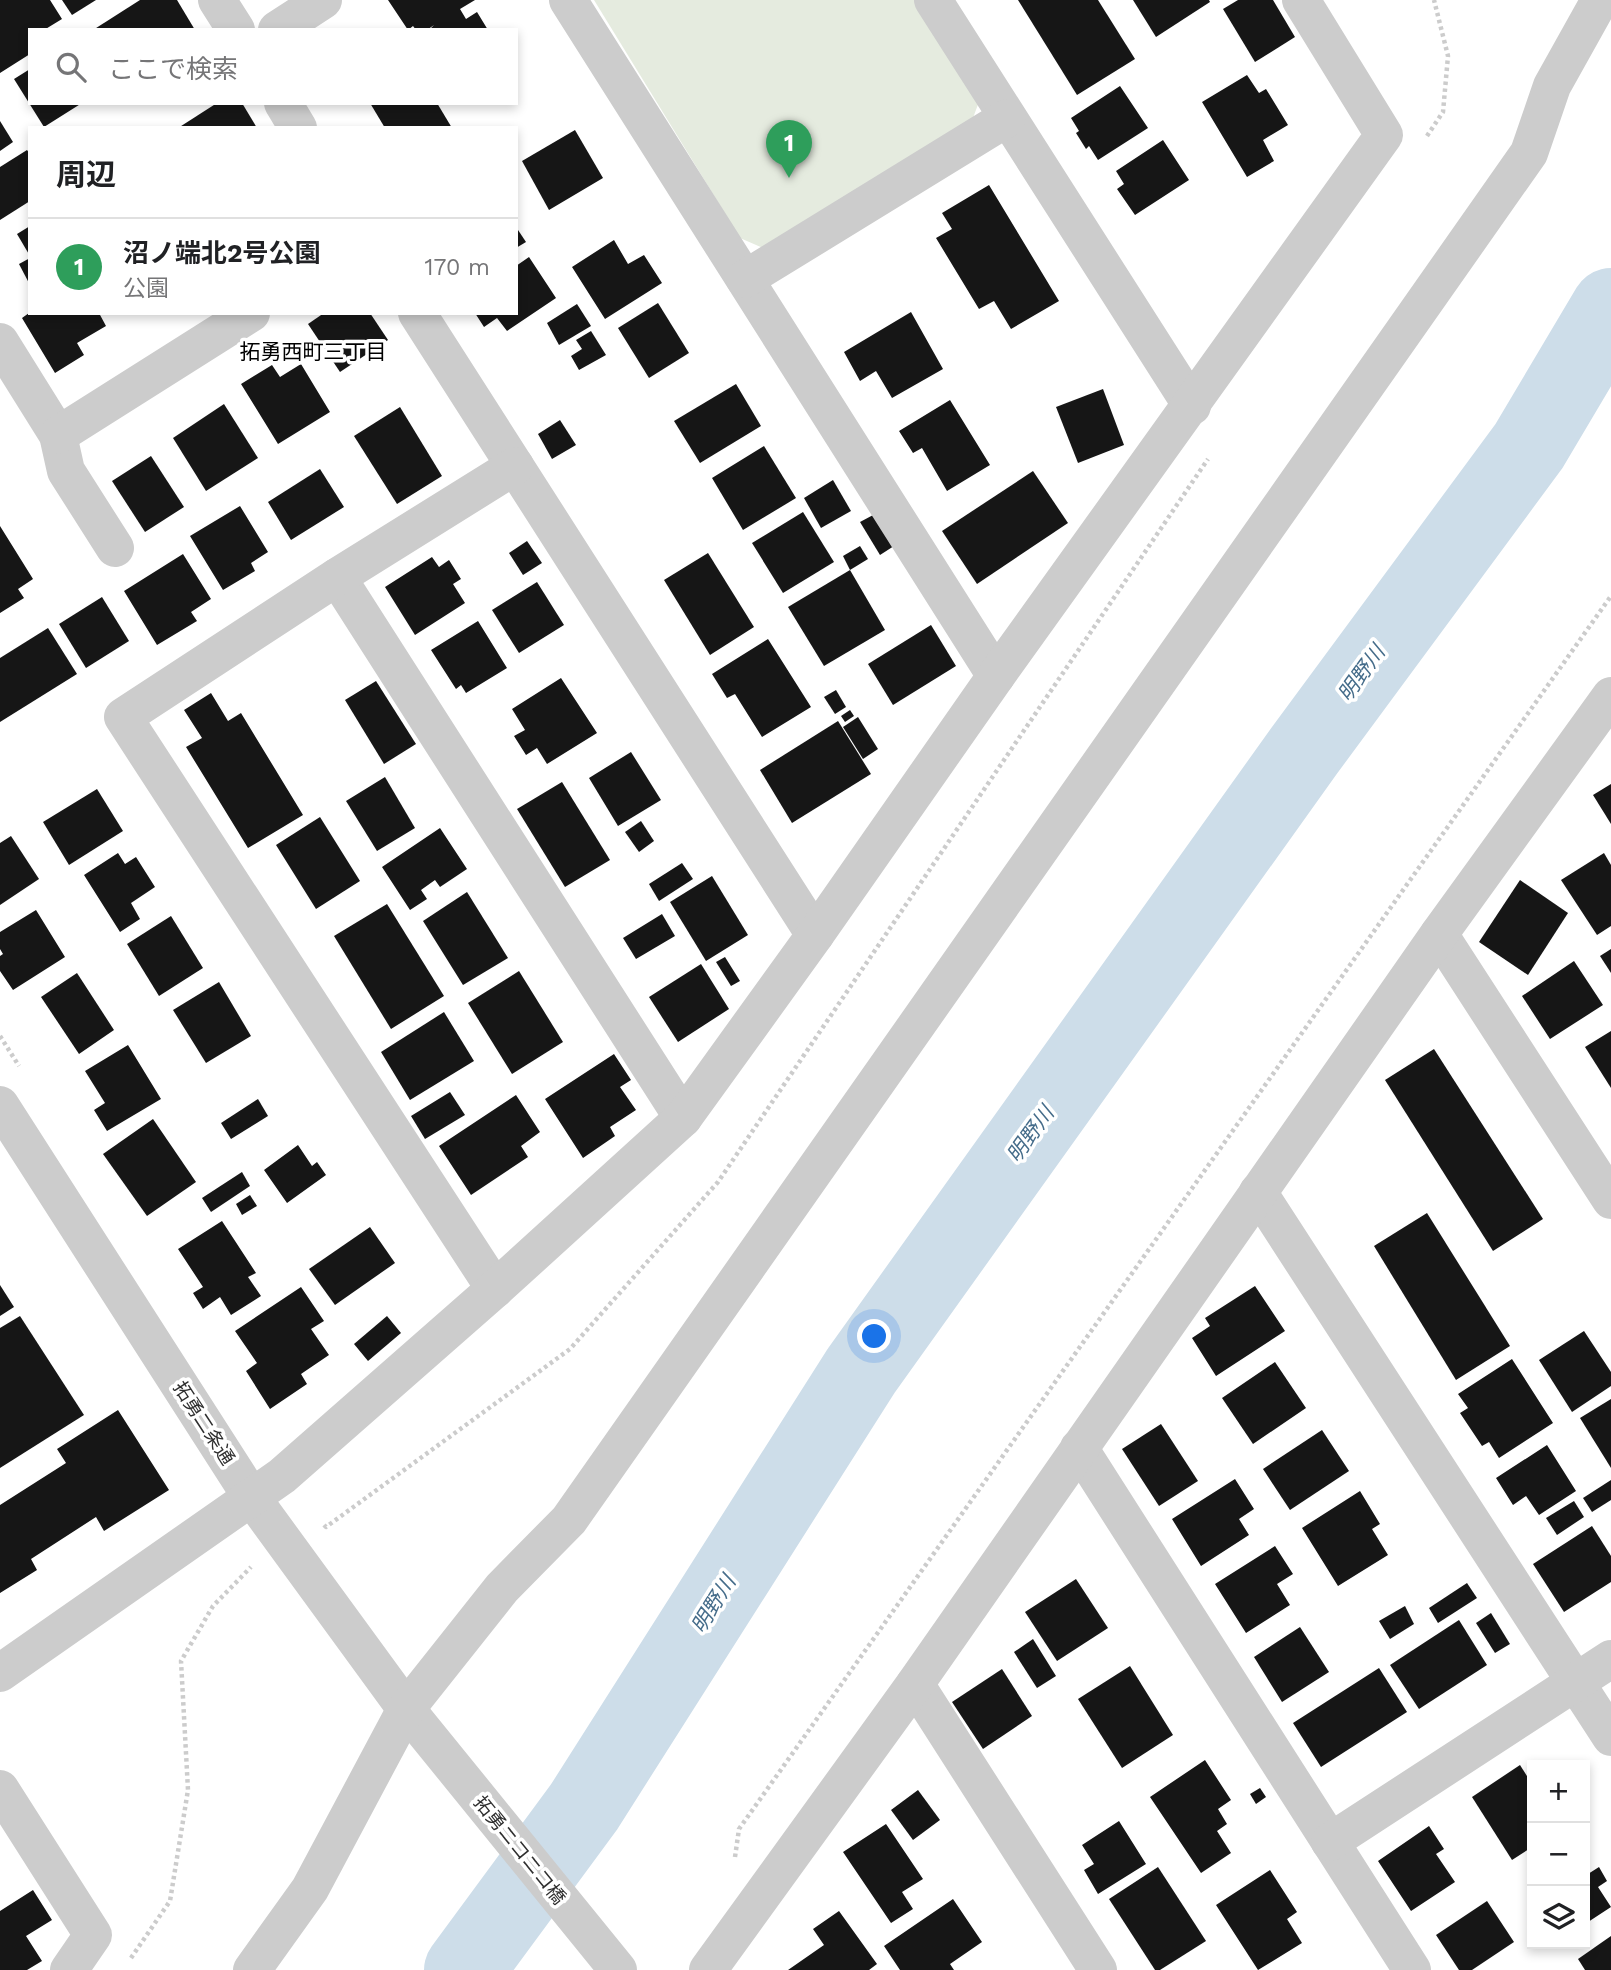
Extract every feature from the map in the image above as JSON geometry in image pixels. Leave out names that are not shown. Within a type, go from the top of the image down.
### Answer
[{"type":"street","points":[[217,0],[235,28]]},
{"type":"street","points":[[280,28],[323,0]]},
{"type":"street","points":[[568,0],[996,676]]},
{"type":"street","points":[[933,0],[1192,406]]},
{"type":"street","points":[[0,1673],[282,1476],[495,1289],[683,1118],[1384,135],[1301,0]]},
{"type":"street","points":[[253,1970],[310,1889],[414,1719],[502,1588],[569,1520],[1529,153],[1552,86],[1600,0]]},
{"type":"street","points":[[284,105],[298,126]]},
{"type":"street","points":[[746,279],[1007,118]]},
{"type":"street","points":[[58,435],[248,315]]},
{"type":"street","points":[[418,315],[815,935]]},
{"type":"street","points":[[0,342],[58,435],[66,471],[115,548]]},
{"type":"street","points":[[495,1289],[123,717],[337,577],[515,466]]},
{"type":"street","points":[[337,577],[683,1118]]},
{"type":"street","points":[[708,1970],[915,1685],[1439,934],[1611,696]]},
{"type":"street","points":[[1439,934],[1611,1200]]},
{"type":"street","name":"拓勇二条通","points":[[0,1105],[252,1498],[414,1719]]},
{"type":"street","points":[[1258,1192],[1611,1737]]},
{"type":"street","points":[[1079,1448],[1412,1970]]},
{"type":"street","points":[[1330,1842],[1611,1659]]},
{"type":"street","points":[[915,1685],[1098,1970]]},
{"type":"street","name":"拓勇ニコニコ橋","points":[[414,1719],[618,1970]]},
{"type":"street","points":[[0,1789],[93,1935],[69,1970]]},
{"type":"path","points":[[733,1869],[739,1829],[1611,596]]},
{"type":"path","points":[[131,1958],[170,1901],[188,1790],[181,1661],[213,1606],[280,1536]]},
{"type":"shaded area","points":[[594,0],[917,0],[980,99],[973,118],[763,248],[740,238]]},
{"type":"building","points":[[0,0],[50,0],[62,19],[47,28],[28,28],[28,55],[0,73]]},
{"type":"building","points":[[62,0],[96,0],[72,15]]},
{"type":"building","points":[[140,0],[177,0],[194,28],[96,28]]},
{"type":"building","points":[[388,0],[475,0],[460,9],[466,19],[477,12],[487,28],[431,28],[434,25],[430,28],[407,28]]},
{"type":"building","points":[[1018,0],[1098,0],[1135,59],[1077,95]]},
{"type":"building","points":[[1133,0],[1209,0],[1210,2],[1156,37]]},
{"type":"building","points":[[1238,0],[1273,0],[1295,37],[1255,62],[1223,9]]},
{"type":"building","points":[[28,70],[28,101],[14,79]]},
{"type":"building","points":[[1247,75],[1259,93],[1266,89],[1288,125],[1263,140],[1274,161],[1247,177],[1202,102]]},
{"type":"building","points":[[1120,86],[1148,128],[1098,160],[1089,146],[1086,149],[1071,118]]},
{"type":"building","points":[[30,105],[79,105],[46,126]]},
{"type":"building","points":[[214,105],[243,105],[256,126],[181,126]]},
{"type":"building","points":[[371,105],[438,105],[451,126],[384,126]]},
{"type":"building","points":[[0,121],[13,142],[0,151]]},
{"type":"building","points":[[575,130],[603,178],[549,210],[522,161]]},
{"type":"building","points":[[1163,140],[1189,180],[1135,215],[1117,189],[1124,184],[1116,171]]},
{"type":"building","points":[[28,151],[28,202],[0,220],[0,167]]},
{"type":"building","points":[[989,185],[1059,301],[1011,329],[994,301],[979,309],[936,238],[952,229],[942,213]]},
{"type":"building","points":[[28,227],[28,253],[17,234]]},
{"type":"building","points":[[518,230],[526,242],[518,247]]},
{"type":"building","points":[[614,240],[628,264],[644,255],[662,283],[605,319],[572,267]]},
{"type":"building","points":[[529,257],[556,298],[507,331],[497,318],[484,327],[476,315],[518,315],[518,265]]},
{"type":"building","points":[[28,259],[28,281],[19,264]]},
{"type":"building","points":[[658,303],[689,353],[649,378],[618,328]]},
{"type":"building","points":[[577,304],[591,326],[559,345],[547,323]]},
{"type":"building","points":[[911,312],[943,369],[892,398],[876,371],[860,381],[844,352]]},
{"type":"building","points":[[28,314],[100,315],[106,326],[77,343],[84,355],[55,373],[22,318]]},
{"type":"building","points":[[321,315],[371,315],[388,340],[340,372],[308,324]]},
{"type":"building","points":[[591,331],[606,355],[579,370],[571,356],[582,349],[576,340]]},
{"type":"building","points":[[301,364],[330,412],[278,444],[241,384],[272,365],[280,377]]},
{"type":"building","points":[[736,384],[761,426],[700,463],[674,421]]},
{"type":"building","points":[[1103,389],[1124,445],[1078,463],[1056,407]]},
{"type":"building","points":[[950,400],[990,465],[947,491],[922,448],[913,453],[899,431]]},
{"type":"building","points":[[224,404],[258,458],[206,491],[173,438]]},
{"type":"building","points":[[400,407],[442,476],[397,504],[354,436]]},
{"type":"building","points":[[560,420],[576,445],[552,459],[538,434]]},
{"type":"building","points":[[764,446],[796,498],[743,530],[712,478]]},
{"type":"building","points":[[151,456],[184,507],[145,532],[112,481]]},
{"type":"building","points":[[320,469],[344,507],[291,540],[268,502]]},
{"type":"building","points":[[1033,471],[1068,523],[977,584],[942,531]]},
{"type":"building","points":[[833,480],[851,511],[821,528],[804,498]]},
{"type":"building","points":[[240,506],[268,552],[251,563],[255,571],[223,590],[190,536]]},
{"type":"building","points":[[803,512],[834,562],[783,593],[752,543]]},
{"type":"building","points":[[875,514],[894,546],[880,555],[860,522]]},
{"type":"building","points":[[0,526],[33,579],[18,589],[24,598],[0,613]]},
{"type":"building","points":[[527,541],[542,563],[523,575],[509,553]]},
{"type":"building","points":[[860,546],[868,559],[850,570],[843,556]]},
{"type":"building","points":[[708,553],[754,627],[710,655],[664,580]]},
{"type":"building","points":[[183,554],[211,599],[191,612],[197,621],[157,645],[124,591]]},
{"type":"building","points":[[432,557],[439,567],[449,560],[461,579],[453,584],[465,603],[415,635],[385,587]]},
{"type":"building","points":[[850,570],[885,630],[824,666],[788,607]]},
{"type":"building","points":[[537,582],[564,625],[519,653],[492,610]]},
{"type":"building","points":[[102,597],[129,641],[86,668],[59,624]]},
{"type":"building","points":[[478,621],[507,668],[466,693],[461,685],[456,689],[431,650]]},
{"type":"building","points":[[931,625],[956,666],[893,705],[868,664]]},
{"type":"building","points":[[48,628],[77,674],[0,722],[0,658]]},
{"type":"building","points":[[768,639],[811,707],[762,737],[735,694],[727,698],[712,674]]},
{"type":"building","points":[[561,678],[597,733],[547,764],[537,748],[526,755],[514,736],[525,730],[512,709]]},
{"type":"building","points":[[376,681],[416,744],[384,764],[345,700]]},
{"type":"building","points":[[836,690],[846,707],[835,714],[824,697]]},
{"type":"building","points":[[211,693],[228,721],[241,713],[303,815],[248,848],[186,747],[202,738],[184,710]]},
{"type":"building","points":[[850,710],[854,716],[845,722],[841,716]]},
{"type":"building","points":[[858,717],[878,749],[863,759],[843,727]]},
{"type":"building","points":[[838,721],[871,774],[792,823],[760,770]]},
{"type":"building","points":[[631,752],[661,800],[618,826],[589,778]]},
{"type":"building","points":[[385,777],[415,828],[377,851],[346,801]]},
{"type":"building","points":[[562,782],[610,860],[565,887],[517,809]]},
{"type":"building","points":[[1611,784],[1611,824],[1593,795]]},
{"type":"building","points":[[97,789],[123,831],[69,865],[43,822]]},
{"type":"building","points":[[320,817],[360,881],[316,909],[276,845]]},
{"type":"building","points":[[641,821],[654,841],[639,852],[625,832]]},
{"type":"building","points":[[440,828],[467,869],[440,887],[435,880],[421,890],[427,899],[410,910],[382,867]]},
{"type":"building","points":[[11,836],[39,879],[0,905],[0,843]]},
{"type":"building","points":[[118,853],[125,864],[136,857],[155,887],[131,903],[140,919],[120,932],[84,875]]},
{"type":"building","points":[[1604,853],[1611,865],[1611,926],[1597,935],[1561,880]]},
{"type":"building","points":[[682,863],[693,879],[659,901],[649,884]]},
{"type":"building","points":[[712,876],[748,935],[706,961],[670,902]]},
{"type":"building","points":[[1520,880],[1568,913],[1528,975],[1479,942]]},
{"type":"building","points":[[467,892],[508,958],[463,985],[423,921]]},
{"type":"building","points":[[387,904],[444,996],[391,1029],[334,936]]},
{"type":"building","points":[[36,910],[65,957],[13,990],[0,971],[0,956],[3,954],[0,949],[0,932]]},
{"type":"building","points":[[662,914],[675,936],[636,959],[623,938]]},
{"type":"building","points":[[171,916],[203,968],[159,996],[127,944]]},
{"type":"building","points":[[1611,949],[1611,973],[1600,956]]},
{"type":"building","points":[[725,957],[740,981],[731,986],[716,962]]},
{"type":"building","points":[[1574,961],[1603,1005],[1550,1039],[1522,996]]},
{"type":"building","points":[[701,964],[729,1009],[678,1042],[649,997]]},
{"type":"building","points":[[519,971],[563,1042],[512,1074],[468,1003]]},
{"type":"building","points":[[77,973],[114,1030],[79,1054],[41,997]]},
{"type":"building","points":[[219,982],[251,1036],[206,1063],[173,1010]]},
{"type":"building","points":[[444,1012],[474,1061],[410,1100],[381,1052]]},
{"type":"building","points":[[1611,1031],[1611,1088],[1585,1047]]},
{"type":"building","points":[[128,1045],[161,1099],[107,1131],[94,1110],[105,1103],[85,1071]]},
{"type":"building","points":[[1434,1049],[1543,1219],[1493,1251],[1385,1080]]},
{"type":"building","points":[[614,1054],[631,1080],[620,1087],[636,1110],[610,1127],[615,1136],[583,1158],[545,1099]]},
{"type":"building","points":[[450,1092],[465,1115],[425,1139],[411,1116]]},
{"type":"building","points":[[516,1095],[540,1132],[521,1146],[528,1157],[471,1195],[439,1146]]},
{"type":"building","points":[[258,1099],[268,1116],[231,1139],[221,1123]]},
{"type":"building","points":[[153,1119],[196,1182],[147,1216],[103,1154]]},
{"type":"building","points":[[298,1145],[312,1166],[317,1162],[326,1175],[287,1203],[264,1170]]},
{"type":"building","points":[[242,1172],[250,1186],[211,1212],[202,1198]]},
{"type":"building","points":[[250,1195],[257,1206],[242,1215],[236,1204]]},
{"type":"building","points":[[1427,1213],[1510,1346],[1456,1380],[1374,1246]]},
{"type":"building","points":[[222,1221],[256,1273],[248,1277],[261,1296],[231,1315],[220,1297],[203,1309],[193,1293],[203,1287],[178,1249]]},
{"type":"building","points":[[370,1227],[395,1263],[335,1305],[309,1269]]},
{"type":"building","points":[[0,1285],[14,1307],[0,1316]]},
{"type":"building","points":[[1255,1286],[1285,1331],[1216,1376],[1192,1338],[1210,1326],[1205,1318]]},
{"type":"building","points":[[301,1287],[324,1321],[311,1329],[329,1355],[301,1374],[307,1384],[270,1409],[246,1371],[257,1363],[235,1331]]},
{"type":"building","points":[[20,1316],[84,1415],[0,1468],[0,1328]]},
{"type":"building","points":[[387,1316],[401,1333],[368,1361],[354,1344]]},
{"type":"building","points":[[1584,1331],[1611,1372],[1611,1386],[1572,1412],[1539,1360]]},
{"type":"building","points":[[1512,1359],[1553,1423],[1499,1458],[1489,1442],[1482,1446],[1460,1413],[1468,1408],[1458,1394]]},
{"type":"building","points":[[1275,1362],[1306,1408],[1253,1444],[1222,1398]]},
{"type":"building","points":[[1611,1399],[1611,1468],[1580,1418]]},
{"type":"building","points":[[118,1410],[169,1490],[104,1531],[96,1517],[31,1559],[37,1570],[0,1593],[0,1505],[66,1463],[57,1449]]},
{"type":"building","points":[[1161,1424],[1198,1481],[1159,1506],[1122,1449]]},
{"type":"building","points":[[1322,1430],[1349,1471],[1290,1510],[1263,1469]]},
{"type":"building","points":[[1547,1445],[1576,1491],[1539,1515],[1526,1496],[1513,1505],[1496,1478]]},
{"type":"building","points":[[1235,1479],[1254,1509],[1239,1519],[1249,1535],[1201,1566],[1172,1519]]},
{"type":"building","points":[[1611,1480],[1611,1500],[1592,1512],[1583,1498]]},
{"type":"building","points":[[1360,1491],[1380,1524],[1372,1529],[1388,1555],[1338,1586],[1302,1528]]},
{"type":"building","points":[[1574,1501],[1584,1517],[1557,1535],[1546,1518]]},
{"type":"building","points":[[1592,1526],[1611,1556],[1611,1582],[1564,1612],[1533,1564]]},
{"type":"building","points":[[1275,1546],[1293,1574],[1277,1584],[1290,1605],[1246,1633],[1215,1584]]},
{"type":"building","points":[[1076,1579],[1108,1628],[1057,1661],[1025,1612]]},
{"type":"building","points":[[1467,1583],[1477,1598],[1438,1623],[1429,1608]]},
{"type":"building","points":[[1405,1606],[1414,1624],[1390,1639],[1379,1621]]},
{"type":"building","points":[[1491,1613],[1510,1644],[1495,1653],[1476,1623]]},
{"type":"building","points":[[1459,1620],[1487,1665],[1419,1709],[1390,1665]]},
{"type":"building","points":[[1300,1627],[1329,1672],[1282,1702],[1254,1657]]},
{"type":"building","points":[[1033,1639],[1056,1676],[1037,1688],[1014,1652]]},
{"type":"building","points":[[1130,1666],[1173,1735],[1122,1768],[1078,1699]]},
{"type":"building","points":[[1379,1668],[1407,1712],[1321,1767],[1293,1723]]},
{"type":"building","points":[[1002,1669],[1032,1716],[983,1749],[952,1702]]},
{"type":"building","points":[[1205,1760],[1231,1800],[1218,1809],[1227,1824],[1217,1831],[1231,1853],[1201,1873],[1150,1797]]},
{"type":"building","points":[[1520,1765],[1527,1776],[1527,1850],[1512,1860],[1472,1797]]},
{"type":"building","points":[[1260,1788],[1266,1797],[1256,1804],[1250,1794]]},
{"type":"building","points":[[918,1790],[940,1820],[913,1840],[891,1810]]},
{"type":"building","points":[[1119,1821],[1146,1864],[1098,1894],[1084,1870],[1094,1864],[1082,1845]]},
{"type":"building","points":[[886,1824],[923,1879],[902,1892],[913,1909],[891,1923],[843,1852]]},
{"type":"building","points":[[1429,1826],[1444,1849],[1436,1854],[1455,1882],[1411,1911],[1378,1861]]},
{"type":"building","points":[[1158,1867],[1206,1941],[1160,1970],[1155,1970],[1109,1899]]},
{"type":"building","points":[[1599,1867],[1607,1881],[1598,1887],[1611,1907],[1590,1921],[1590,1886],[1590,1873]]},
{"type":"building","points":[[1270,1870],[1297,1912],[1287,1919],[1302,1943],[1258,1970],[1216,1905]]},
{"type":"building","points":[[33,1890],[52,1920],[26,1936],[42,1961],[27,1970],[0,1970],[0,1911]]},
{"type":"building","points":[[953,1899],[982,1942],[950,1964],[954,1970],[900,1970],[884,1946]]},
{"type":"building","points":[[1487,1901],[1514,1942],[1472,1970],[1459,1970],[1436,1935]]},
{"type":"building","points":[[839,1911],[877,1964],[869,1970],[788,1970],[824,1945],[813,1929]]},
{"type":"building","points":[[1611,1936],[1611,1970],[1585,1970],[1578,1959]]},
{"type":"waterway","name":"明野川","points":[[464,1970],[584,1807],[861,1371],[1304,751],[1529,446],[1611,308]]},
{"type":"place","name":"沼ノ端北2号公園","points":[[789,178]]},
{"type":"district","name":"拓勇西町三丁目","points":[[313,351]]}]
